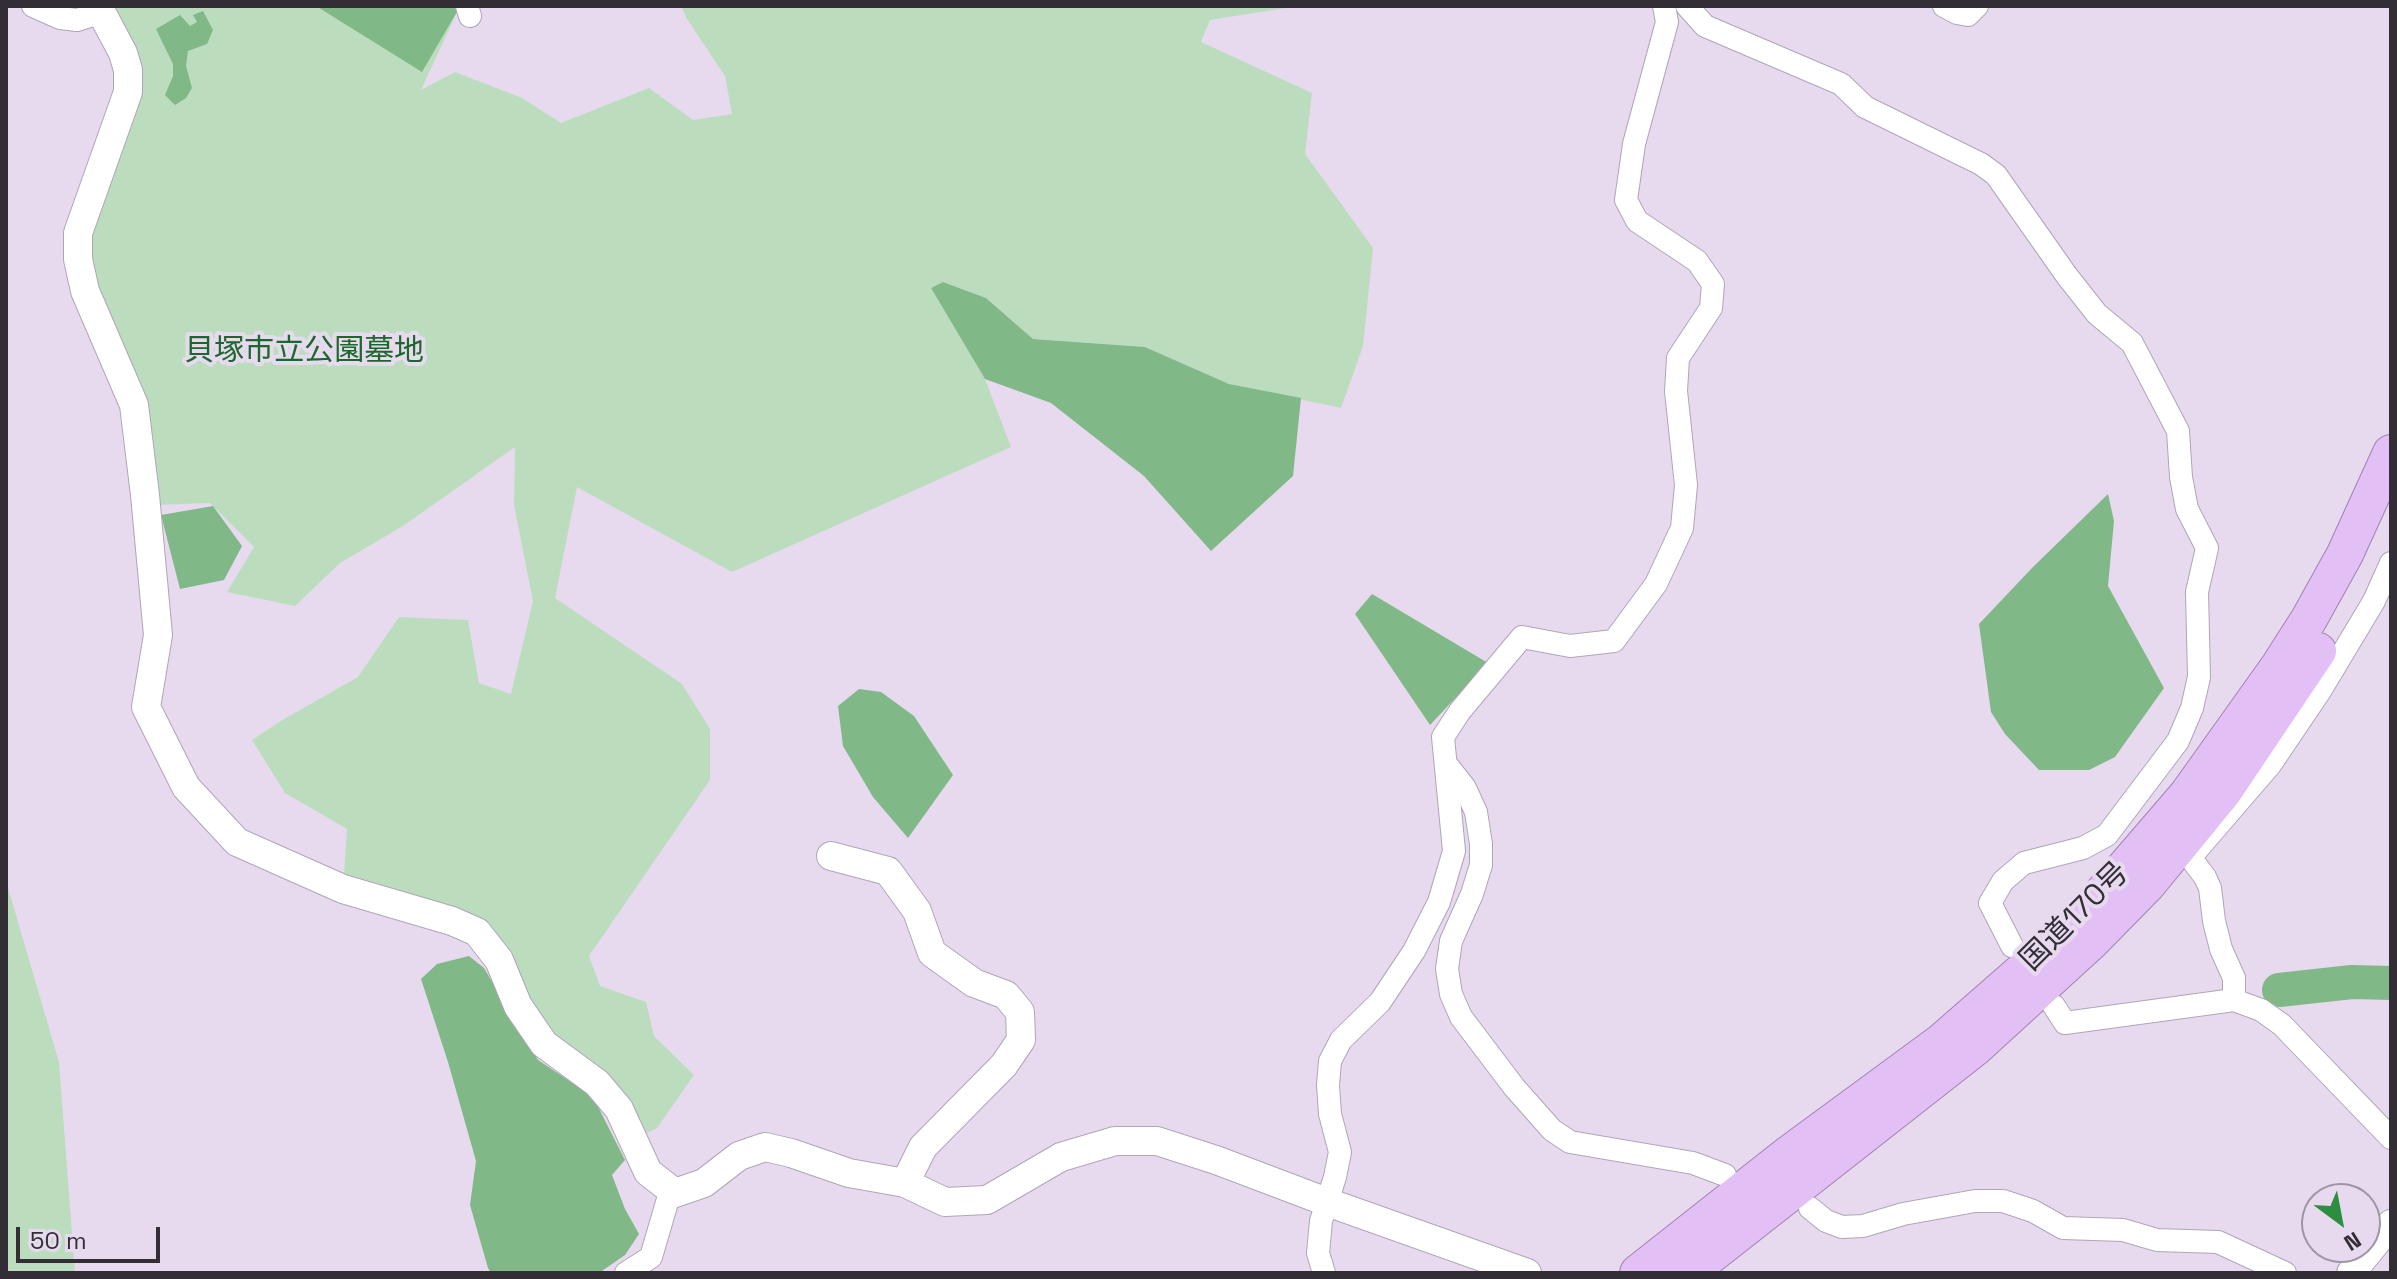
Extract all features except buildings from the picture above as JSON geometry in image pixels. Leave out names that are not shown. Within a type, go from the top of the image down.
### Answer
[{"type":"highway","name":"国道170号","points":[[1638,1273],[1790,1153],[1941,1042],[2076,924],[2187,795],[2279,666],[2345,554],[2391,453]]},
{"type":"highway","name":"国道170号","points":[[1688,1273],[1976,1047],[2092,941],[2147,885],[2224,791],[2302,677],[2334,625],[2391,511]]},
{"type":"street","points":[[33,6],[60,18],[77,20],[100,9],[123,53],[128,70],[128,92],[78,233],[78,259],[85,291],[134,405],[158,635],[146,707],[186,787],[237,842],[343,889],[452,921],[477,932],[499,960],[518,1006],[544,1044],[597,1083],[619,1109],[648,1172],[675,1193]]},
{"type":"street","points":[[1324,1273],[1318,1253],[1321,1221],[1340,1152],[1330,1114],[1330,1061],[1341,1040],[1380,1002],[1414,951],[1439,902],[1454,851],[1443,737],[1460,711],[1522,637],[1570,646],[1614,641],[1656,584],[1682,528],[1686,485],[1676,391],[1678,358],[1711,308],[1713,284],[1697,261],[1637,221],[1626,200],[1634,144],[1667,22],[1664,6]]},
{"type":"street","points":[[1687,6],[1705,26],[1841,84],[1865,107],[1981,164],[1996,175],[2097,314],[2132,343],[2178,431],[2187,509],[2207,548],[2197,592],[2199,677],[2192,708],[2178,741],[2107,835],[2083,848],[2024,863],[2003,881],[1990,903],[2012,946]]},
{"type":"street","points":[[1944,6],[1968,15],[1977,6]]},
{"type":"street","points":[[2147,885],[2199,849],[2270,765],[2320,691],[2366,614],[2391,563]]},
{"type":"street","points":[[1445,762],[1465,788],[1476,812],[1481,844],[1481,865],[1451,941],[1447,969],[1451,994],[1461,1017],[1514,1087],[1552,1130],[1570,1142],[1693,1163],[1725,1175]]},
{"type":"street","points":[[831,856],[888,871],[917,911],[932,953],[974,983],[1006,995],[1020,1012],[1021,1040],[1004,1065],[923,1147],[905,1183]]},
{"type":"street","points":[[2189,856],[2210,888],[2221,949],[2234,978],[2234,1000]]},
{"type":"street","points":[[2054,1006],[2065,1023],[2234,1000],[2261,1010],[2282,1025],[2391,1138]]},
{"type":"street","points":[[626,1273],[651,1257],[670,1192],[704,1183],[739,1156],[765,1147],[849,1173],[905,1183],[945,1202],[987,1200],[1061,1157],[1115,1141],[1157,1141],[1527,1273]]},
{"type":"street","points":[[1810,1208],[1826,1221],[1842,1227],[1863,1226],[1903,1214],[1975,1201],[2003,1201],[2033,1211],[2063,1228],[2123,1230],[2157,1240],[2218,1242],[2285,1273]]},
{"type":"street","points":[[2351,1273],[2391,1224]]},
{"type":"green space","name":"貝塚市立公園墓地","points":[[65,6],[456,6],[458,10],[421,90],[455,72],[522,98],[561,123],[649,88],[693,120],[732,114],[725,76],[681,6],[1299,6],[1210,20],[1201,42],[1312,93],[1305,154],[1373,248],[1363,346],[1341,408],[1229,384],[1145,347],[1033,339],[986,298],[943,282],[931,288],[985,379],[1011,447],[732,572],[577,487],[555,598],[682,684],[710,729],[710,780],[589,956],[600,986],[646,1002],[654,1036],[694,1075],[657,1128],[645,1134],[597,1064],[544,1044],[477,933],[343,889],[347,829],[285,793],[252,740],[358,677],[399,617],[468,620],[479,683],[511,694],[533,601],[514,505],[515,447],[403,526],[340,563],[295,606],[227,592],[254,547],[210,503],[157,505],[78,233],[128,92],[102,12]]},
{"type":"green space","points":[[6,881],[59,1062],[75,1273],[6,1273]]},
{"type":"shaded area","points":[[316,6],[457,6],[458,10],[422,72]]},
{"type":"shaded area","points":[[203,11],[213,30],[207,44],[188,51],[186,66],[192,88],[186,98],[175,105],[165,95],[173,76],[173,64],[156,29],[180,15],[190,26],[197,22],[193,15]]},
{"type":"shaded area","points":[[943,282],[986,298],[1033,339],[1145,347],[1229,384],[1301,398],[1293,476],[1211,551],[1144,476],[1051,403],[985,379],[931,288]]},
{"type":"shaded area","points":[[2108,494],[2114,521],[2108,586],[2164,688],[2115,757],[2089,770],[2039,770],[2005,734],[1991,712],[1979,624]]},
{"type":"shaded area","points":[[213,506],[242,546],[224,580],[180,589],[161,515]]},
{"type":"shaded area","points":[[1372,594],[1488,663],[1430,725],[1355,614]]},
{"type":"shaded area","points":[[859,689],[881,692],[914,716],[953,775],[908,838],[873,797],[843,746],[838,706]]},
{"type":"shaded area","points":[[469,956],[484,968],[538,1060],[571,1082],[589,1089],[625,1160],[612,1175],[639,1234],[625,1255],[599,1273],[491,1273],[488,1268],[470,1205],[476,1161],[421,979],[437,964]]},
{"type":"waterway","points":[[2279,990],[2352,982],[2391,983]]}]
